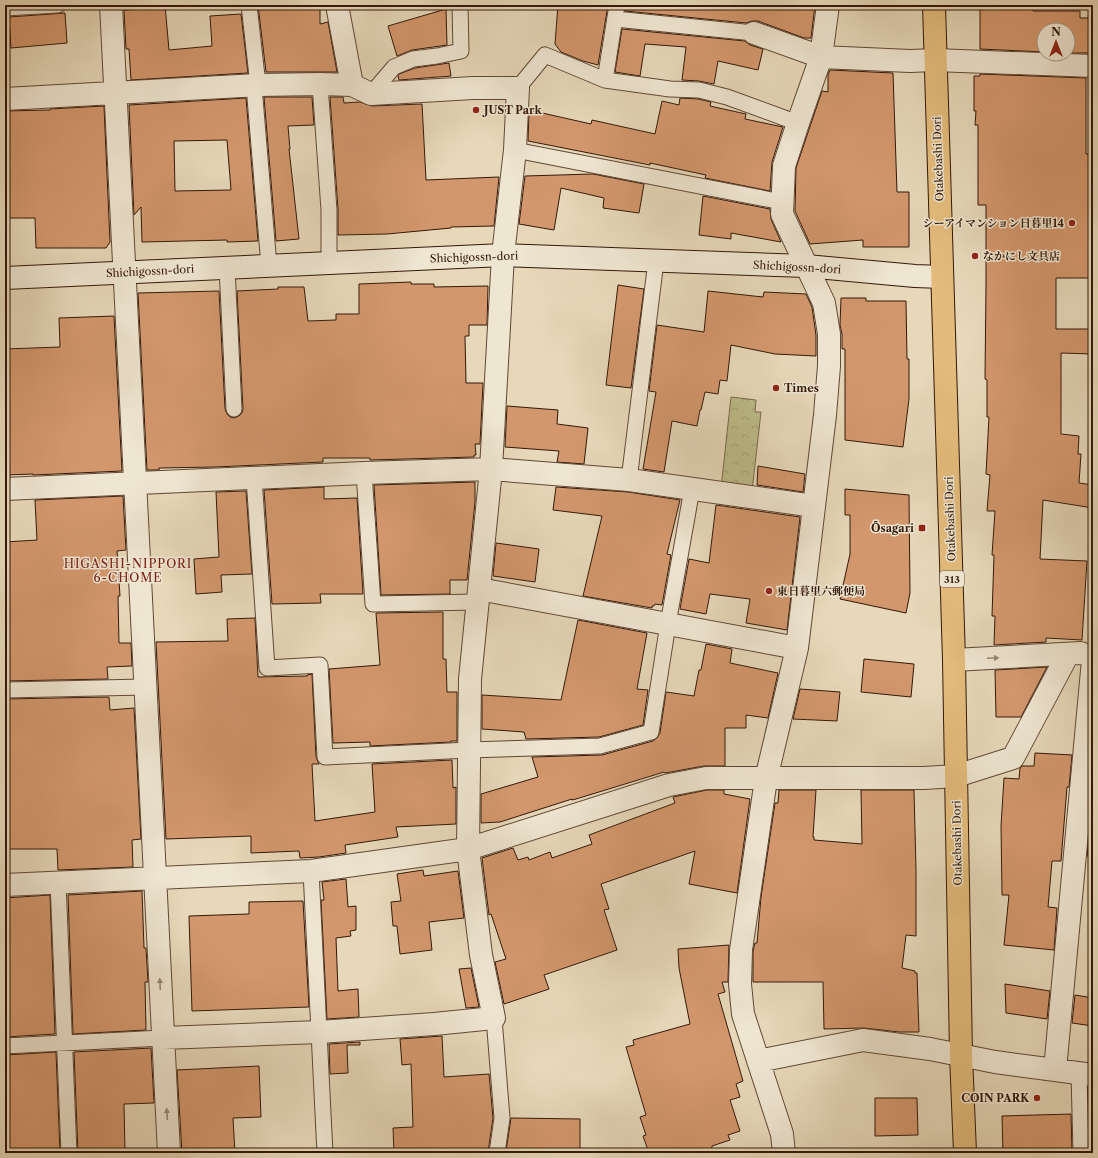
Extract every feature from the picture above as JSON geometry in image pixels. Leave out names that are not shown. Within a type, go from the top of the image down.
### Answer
[{"type":"main road","name":"Otakebashi Dori","points":[[934,5],[954,660],[961,1055],[965,1153]]},
{"type":"street","points":[[111,5],[169,1153]]},
{"type":"street","points":[[337,5],[361,89]]},
{"type":"street","points":[[784,1153],[782,1134],[743,1014],[740,984],[741,950],[766,779],[797,648],[825,415],[829,366],[829,334],[824,303],[782,214],[782,202],[784,166],[821,57],[828,5]]},
{"type":"street","points":[[754,33],[821,57],[1093,66]]},
{"type":"street","points":[[5,99],[320,84],[361,89],[518,88],[515,150],[503,255],[491,469],[470,679],[468,849],[481,955],[494,1018],[319,1032],[163,1038]]},
{"type":"street","name":"Shichigossn-dori","points":[[5,278],[503,255],[806,266],[942,277]]},
{"type":"street","points":[[5,489],[364,473],[491,469],[629,480],[814,506]]},
{"type":"street","points":[[478,596],[668,624],[797,648]]},
{"type":"street","points":[[954,660],[1093,652]]},
{"type":"street","points":[[5,885],[311,871],[468,849],[668,785],[706,778],[924,778],[956,776],[1013,758],[1068,654]]},
{"type":"street","points":[[1055,1070],[1093,660]]},
{"type":"street","points":[[758,1061],[863,1040],[930,1049],[995,1062],[1086,1074]]},
{"type":"lane","points":[[5,8],[58,5]]},
{"type":"lane","points":[[250,5],[269,266]]},
{"type":"lane","points":[[361,89],[394,67],[413,59],[461,51],[460,5]]},
{"type":"lane","points":[[605,80],[616,12],[754,33]]},
{"type":"lane","points":[[518,88],[545,55],[605,80],[670,89],[699,90],[727,97],[798,123]]},
{"type":"lane","points":[[320,84],[329,210],[329,264]]},
{"type":"lane","points":[[515,150],[782,202]]},
{"type":"lane","points":[[629,480],[656,261]]},
{"type":"lane","points":[[227,268],[234,409]]},
{"type":"lane","points":[[364,473],[373,604],[478,596]]},
{"type":"lane","points":[[254,478],[266,668],[320,665],[324,757],[469,750],[600,746],[651,732],[668,624],[692,489]]},
{"type":"lane","points":[[5,690],[145,687]]},
{"type":"lane","points":[[311,871],[325,1153]]},
{"type":"lane","points":[[58,882],[69,1153]]},
{"type":"lane","points":[[494,1018],[502,1118],[497,1153]]},
{"type":"lane","points":[[5,1046],[163,1038]]},
{"type":"lane","points":[[1081,1153],[1086,1074]]},
{"type":"green space","points":[[731,397],[756,400],[755,412],[761,412],[752,491],[721,488]]},
{"type":"building","points":[[129,5],[165,5],[169,50],[212,46],[210,16],[241,14],[248,73],[131,80],[129,49],[126,49],[124,10],[129,10]]},
{"type":"building","points":[[258,5],[320,5],[320,24],[328,22],[337,72],[266,72]]},
{"type":"building","points":[[558,5],[608,5],[598,65],[561,52],[555,44]]},
{"type":"building","points":[[626,5],[815,5],[811,38],[804,38],[758,21],[746,23],[625,11]]},
{"type":"building","points":[[980,5],[1033,5],[1033,11],[1080,11],[1080,18],[1093,18],[1093,53],[1076,53],[1076,22],[1036,22],[1036,52],[980,49]]},
{"type":"building","points":[[446,9],[447,45],[412,50],[397,56],[388,26]]},
{"type":"building","points":[[65,13],[67,43],[11,48],[9,17]]},
{"type":"building","points":[[622,29],[745,41],[750,45],[763,49],[758,70],[718,61],[714,84],[682,80],[686,47],[645,44],[640,76],[615,72]]},
{"type":"building","points":[[449,63],[451,76],[399,80],[399,74],[415,68]]},
{"type":"building","points":[[830,70],[893,73],[897,192],[909,192],[909,247],[863,247],[863,240],[810,244],[795,211],[796,168],[822,91],[828,92],[828,75]]},
{"type":"building","points":[[980,74],[1086,78],[1086,154],[1093,154],[1093,278],[1056,278],[1056,329],[1093,329],[1093,354],[1061,353],[1061,434],[1079,436],[1078,454],[1081,454],[1079,483],[1093,485],[1093,508],[1043,500],[1040,559],[1087,561],[1082,640],[1046,638],[1046,642],[994,645],[995,616],[992,616],[994,555],[992,555],[995,511],[987,511],[990,475],[986,474],[989,417],[987,417],[987,380],[985,379],[986,205],[978,205],[978,125],[975,125],[976,111],[974,111],[974,76],[980,76]]},
{"type":"building","points":[[264,97],[312,97],[314,125],[288,126],[289,149],[299,239],[276,241]]},
{"type":"building","points":[[330,97],[343,97],[344,103],[360,102],[372,106],[422,104],[426,180],[499,177],[494,226],[451,227],[387,234],[338,235],[338,209]]},
{"type":"building","points":[[246,98],[258,241],[227,242],[227,240],[142,242],[141,207],[134,215],[129,105]],"holes":[[[227,140],[231,190],[175,191],[174,141]]]},
{"type":"building","points":[[680,98],[698,99],[711,102],[710,106],[746,114],[745,119],[783,127],[772,162],[770,191],[705,178],[706,175],[650,163],[650,165],[528,141],[529,110],[591,124],[592,120],[655,134],[662,101],[679,105]]},
{"type":"building","points":[[104,106],[110,242],[106,248],[36,248],[35,218],[7,218],[5,111],[50,110]]},
{"type":"building","points":[[593,174],[644,184],[639,213],[603,208],[604,198],[561,188],[554,230],[519,224],[525,176]]},
{"type":"building","points":[[703,196],[770,209],[771,219],[781,242],[731,233],[731,239],[699,235]]},
{"type":"building","points":[[411,282],[411,284],[434,284],[434,287],[488,286],[487,325],[469,325],[469,336],[465,336],[466,383],[483,383],[480,444],[475,444],[476,455],[474,455],[474,457],[370,460],[370,458],[323,458],[323,462],[159,468],[159,470],[147,470],[138,293],[219,291],[225,409],[230,417],[234,418],[242,413],[243,409],[237,291],[278,289],[278,287],[304,287],[308,321],[336,320],[336,314],[359,314],[359,284]]},
{"type":"building","points":[[618,285],[644,289],[631,388],[606,385]]},
{"type":"building","points":[[708,291],[763,297],[764,292],[806,294],[812,307],[816,335],[816,356],[775,354],[731,345],[727,381],[720,380],[718,394],[705,392],[697,426],[672,421],[664,472],[643,469],[656,392],[649,391],[657,325],[704,332]]},
{"type":"building","points":[[841,298],[866,298],[866,301],[906,301],[907,359],[909,359],[909,399],[903,447],[845,440],[845,349],[842,349],[842,334],[840,325]]},
{"type":"building","points":[[114,316],[122,471],[5,475],[5,434],[8,434],[5,349],[60,347],[59,318]]},
{"type":"building","points":[[507,406],[558,410],[557,424],[588,428],[584,464],[557,462],[559,451],[505,447]]},
{"type":"building","points":[[758,466],[805,474],[803,492],[757,485]]},
{"type":"building","points":[[475,482],[475,502],[467,580],[450,580],[450,594],[381,595],[374,485]]},
{"type":"building","points":[[324,487],[324,499],[357,498],[363,594],[320,594],[321,603],[272,604],[264,490]]},
{"type":"building","points":[[556,487],[628,492],[680,500],[667,554],[671,555],[662,605],[655,604],[652,608],[583,596],[602,516],[553,510]]},
{"type":"building","points":[[845,489],[909,495],[910,593],[906,613],[840,599],[850,554],[850,515],[845,515]]},
{"type":"building","points":[[246,491],[252,574],[221,575],[222,592],[196,594],[194,559],[219,557],[216,492]]},
{"type":"building","points":[[123,496],[126,550],[117,551],[120,596],[118,596],[119,643],[131,643],[132,666],[107,667],[108,679],[5,681],[5,542],[37,540],[35,500]]},
{"type":"building","points":[[716,505],[800,517],[787,630],[746,623],[750,599],[710,594],[706,614],[680,609],[689,559],[709,563]]},
{"type":"building","points":[[496,543],[539,549],[535,582],[493,576]]},
{"type":"building","points":[[443,612],[443,659],[446,659],[447,692],[457,692],[457,741],[370,746],[370,742],[333,743],[329,669],[380,665],[376,613]]},
{"type":"building","points":[[255,618],[258,677],[307,676],[312,674],[316,757],[319,764],[312,764],[315,821],[375,812],[372,764],[452,760],[453,788],[456,787],[456,824],[396,827],[398,837],[345,845],[346,853],[300,858],[299,851],[251,853],[251,836],[166,839],[156,642],[228,641],[227,619]]},
{"type":"building","points":[[578,620],[647,633],[637,689],[648,690],[643,725],[599,737],[526,739],[524,732],[482,729],[482,695],[561,700]]},
{"type":"building","points":[[706,644],[732,649],[730,663],[778,673],[768,718],[746,715],[746,728],[725,728],[725,766],[704,766],[664,772],[500,822],[481,823],[481,794],[538,777],[532,757],[602,755],[653,741],[657,738],[660,733],[666,692],[694,696]]},
{"type":"building","points":[[864,659],[914,664],[911,697],[861,692]]},
{"type":"building","points":[[1047,667],[1021,717],[996,717],[995,670]]},
{"type":"building","points":[[800,689],[840,692],[837,721],[793,719]]},
{"type":"building","points":[[109,697],[110,710],[134,708],[141,839],[132,840],[133,867],[58,870],[57,849],[5,849],[5,699]]},
{"type":"building","points":[[1035,753],[1072,755],[1069,787],[1067,787],[1061,861],[1052,861],[1048,907],[1057,908],[1054,950],[1004,945],[1009,895],[1002,895],[1001,826],[1004,778],[1019,779],[1020,768],[1022,766],[1034,766]]},
{"type":"building","points":[[707,790],[724,790],[724,794],[750,799],[737,893],[689,884],[695,851],[601,884],[609,909],[604,910],[617,950],[544,975],[549,989],[504,1004],[495,962],[506,959],[491,914],[489,915],[482,858],[513,848],[518,860],[528,857],[529,860],[550,852],[552,858],[592,844],[589,835],[675,803],[673,797]]},
{"type":"building","points":[[779,790],[816,790],[814,840],[862,844],[861,790],[914,790],[916,936],[906,935],[902,968],[915,971],[915,973],[917,973],[919,1032],[899,1032],[864,1028],[824,1029],[823,982],[753,982],[753,951],[755,943],[757,943],[761,897],[775,803],[778,803]]},
{"type":"building","points":[[1090,830],[1093,830],[1093,856],[1087,856]]},
{"type":"building","points":[[423,870],[424,876],[458,871],[464,918],[429,922],[432,950],[400,954],[397,926],[393,926],[391,902],[401,901],[397,874]]},
{"type":"building","points":[[346,879],[348,907],[356,906],[356,930],[350,931],[351,936],[336,938],[338,991],[358,989],[359,1017],[327,1019],[321,900],[324,900],[322,882]]},
{"type":"building","points":[[142,891],[144,948],[146,948],[148,982],[145,982],[146,1030],[73,1034],[68,895]]},
{"type":"building","points":[[50,895],[55,1034],[6,1037],[5,898]]},
{"type":"building","points":[[303,901],[309,1007],[192,1011],[189,916],[249,914],[249,902]]},
{"type":"building","points":[[729,945],[728,982],[722,982],[725,992],[718,994],[743,1081],[736,1084],[740,1097],[730,1100],[740,1131],[728,1135],[730,1140],[712,1146],[712,1153],[649,1153],[643,1136],[646,1135],[640,1117],[646,1115],[626,1047],[634,1045],[633,1040],[690,1024],[679,968],[678,949]]},
{"type":"building","points":[[471,968],[479,1007],[466,1008],[459,969]]},
{"type":"building","points":[[1005,984],[1050,991],[1047,1019],[1006,1013]]},
{"type":"building","points":[[1075,995],[1093,998],[1093,1026],[1072,1023]]},
{"type":"building","points":[[442,1036],[444,1077],[489,1074],[493,1118],[488,1152],[394,1153],[393,1128],[413,1127],[411,1064],[402,1065],[400,1039]]},
{"type":"building","points":[[360,1042],[360,1045],[347,1045],[348,1073],[330,1074],[329,1044]]},
{"type":"building","points":[[151,1048],[154,1103],[124,1104],[125,1153],[78,1153],[74,1052]]},
{"type":"building","points":[[56,1052],[60,1153],[5,1153],[5,1055]]},
{"type":"building","points":[[259,1066],[261,1117],[233,1118],[235,1153],[182,1153],[177,1070]]},
{"type":"building","points":[[875,1098],[917,1098],[918,1135],[875,1136]]},
{"type":"building","points":[[1071,1114],[1072,1153],[1003,1153],[1002,1116]]},
{"type":"building","points":[[1089,1114],[1093,1114],[1093,1153],[1090,1153]]},
{"type":"building","points":[[511,1118],[580,1119],[580,1153],[506,1151]]},
{"type":"place","name":"JUST Park","points":[[476,110]]},
{"type":"place","name":"シーアイマンション日暮里14","points":[[1072,223]]},
{"type":"place","name":"なかにし文具店","points":[[975,256]]},
{"type":"place","name":"Times","points":[[776,388]]},
{"type":"place","name":"Ōsagari","points":[[922,528]]},
{"type":"place","name":"東日暮里六郵便局","points":[[769,591]]},
{"type":"place","name":"COIN PARK","points":[[1037,1098]]},
{"type":"district","name":"HIGASHI-NIPPORI 6-CHOME","points":[[128,571]]}]
